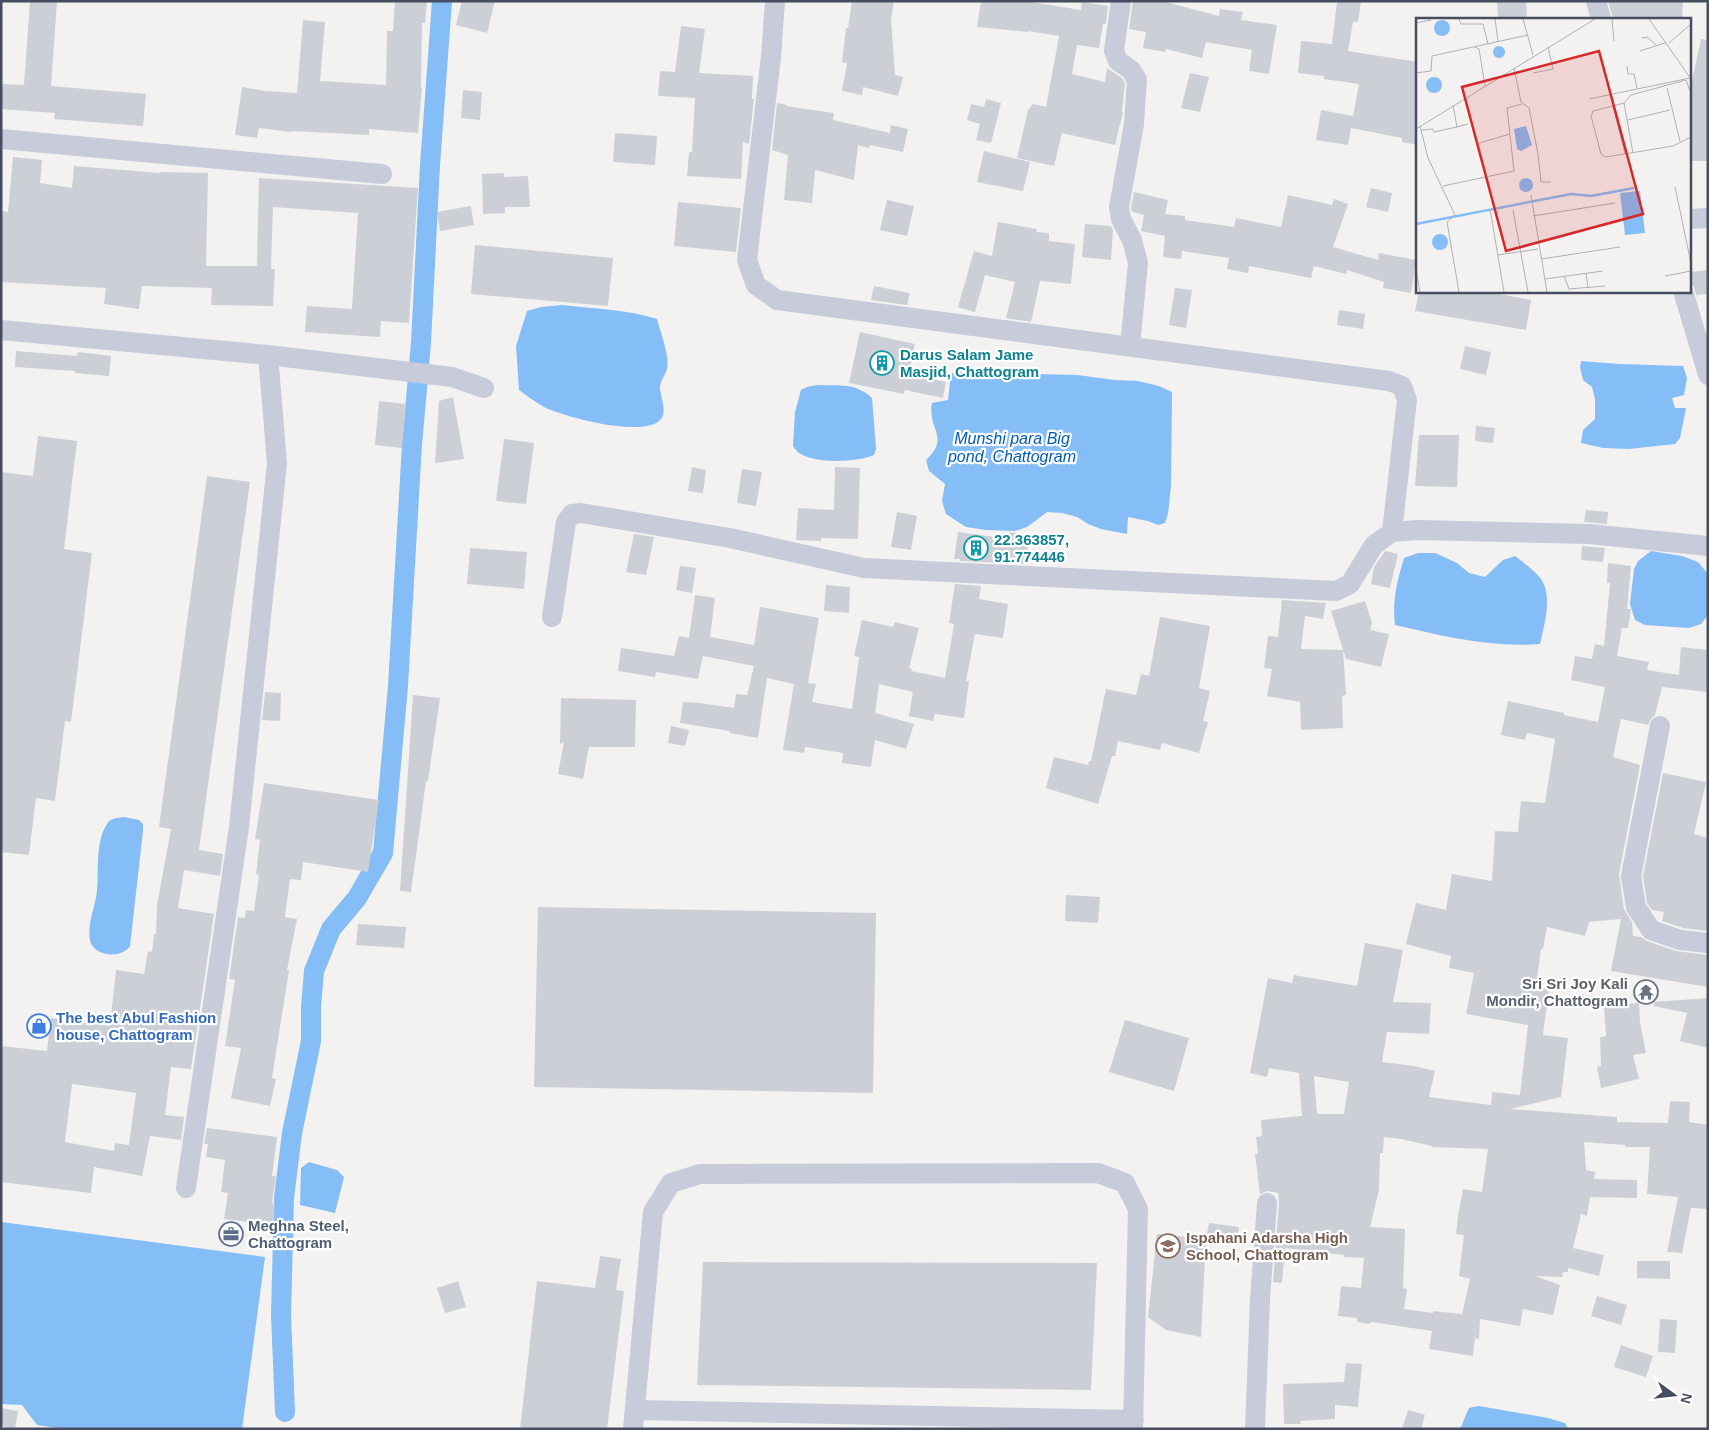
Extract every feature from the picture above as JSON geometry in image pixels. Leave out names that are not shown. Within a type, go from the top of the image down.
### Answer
[{"type":"street","points":[[775,1],[747,260],[756,285],[777,300],[1389,381],[1402,386],[1407,400],[1392,532]]},
{"type":"street","points":[[1121,1],[1114,51],[1118,61],[1131,70],[1137,80],[1134,124],[1119,207],[1121,219],[1132,240],[1138,263],[1130,346]]},
{"type":"street","points":[[1596,1],[1601,18]]},
{"type":"street","points":[[1,139],[382,174]]},
{"type":"street","points":[[1692,219],[1708,218]]},
{"type":"street","points":[[1683,292],[1708,374]]},
{"type":"street","points":[[1,330],[268,355],[397,370],[452,377],[484,388]]},
{"type":"street","points":[[186,1188],[239,827],[277,462],[268,355]]},
{"type":"street","points":[[552,618],[566,522],[572,514],[581,513],[730,538],[864,568],[1336,591],[1350,584],[1374,545],[1392,532],[1418,530],[1589,534],[1708,546]]},
{"type":"street","points":[[1660,726],[1631,876],[1636,907],[1651,930],[1680,940],[1708,943]]},
{"type":"street","points":[[1098,1173],[1125,1182],[1138,1209],[1133,1424],[634,1419],[653,1212],[671,1183],[700,1174],[1098,1173]]},
{"type":"street","points":[[1255,1429],[1260,1300],[1267,1203]]},
{"type":"water","points":[[562,305],[622,311],[657,319],[668,363],[660,386],[664,408],[661,419],[652,425],[639,427],[604,424],[554,411],[541,405],[519,390],[516,346],[527,311],[541,307]]},
{"type":"water","points":[[1581,361],[1683,366],[1687,378],[1684,395],[1672,398],[1675,408],[1686,408],[1680,438],[1675,444],[1629,449],[1603,448],[1581,443],[1583,430],[1595,419],[1595,399],[1592,387],[1583,380],[1580,367]]},
{"type":"water","name":"Munshi para Big pond, Chattogram","points":[[951,373],[1077,375],[1138,381],[1159,386],[1172,392],[1171,486],[1169,509],[1165,523],[1158,525],[1128,517],[1127,534],[1101,529],[1077,517],[1047,512],[1027,527],[1015,531],[986,530],[966,527],[946,514],[942,501],[945,484],[929,471],[926,460],[937,445],[938,439],[932,420],[932,403],[948,400]]},
{"type":"water","points":[[817,385],[853,387],[872,398],[876,449],[874,455],[858,459],[827,461],[808,457],[796,450],[793,446],[795,412],[801,390]]},
{"type":"water","points":[[1651,551],[1682,556],[1698,562],[1708,574],[1708,615],[1701,624],[1689,628],[1645,625],[1635,620],[1630,604],[1634,569],[1638,561]]},
{"type":"water","points":[[1418,553],[1435,553],[1457,563],[1469,573],[1485,577],[1503,560],[1515,556],[1541,579],[1545,586],[1547,602],[1540,644],[1485,643],[1395,625],[1396,591],[1404,558]]},
{"type":"water","points":[[124,817],[139,820],[143,824],[130,946],[121,953],[108,954],[96,950],[92,946],[89,934],[90,922],[97,891],[98,857],[103,831],[108,822]]},
{"type":"water","points":[[309,1162],[337,1170],[344,1177],[335,1213],[300,1205],[301,1168]]},
{"type":"water","points":[[1,1222],[265,1257],[242,1429],[64,1429],[37,1425],[22,1405],[1,1404]]},
{"type":"water","points":[[1479,1406],[1548,1418],[1565,1423],[1568,1429],[1460,1429],[1469,1408]]},
{"type":"building","points":[[30,1],[57,1],[51,86],[146,94],[143,126],[54,119],[55,113],[1,109],[1,84],[24,85]]},
{"type":"building","points":[[395,1],[427,1],[425,23],[422,23],[422,88],[418,133],[369,129],[369,135],[292,132],[259,128],[257,138],[235,135],[242,87],[297,93],[303,20],[325,22],[320,81],[386,85],[387,31],[393,31]]},
{"type":"building","points":[[462,1],[495,1],[487,33],[456,25]]},
{"type":"building","points":[[852,1],[894,1],[891,20],[895,75],[903,77],[898,96],[863,87],[862,95],[842,91],[847,63],[842,62],[846,28],[848,28]]},
{"type":"building","points":[[981,1],[1025,1],[1081,10],[1082,2],[1108,6],[1106,24],[1103,24],[1099,48],[1077,45],[1072,74],[1105,82],[1107,68],[1122,78],[1125,83],[1123,112],[1115,145],[1062,133],[1054,166],[1017,158],[1028,110],[1033,104],[1046,107],[1059,36],[1028,31],[977,27]]},
{"type":"building","points":[[1133,1],[1162,1],[1219,16],[1220,9],[1243,12],[1241,20],[1277,25],[1269,74],[1249,71],[1252,50],[1206,42],[1202,58],[1166,49],[1165,52],[1143,48],[1146,32],[1129,29]]},
{"type":"building","points":[[1337,1],[1361,1],[1358,22],[1353,22],[1348,51],[1416,62],[1416,145],[1402,142],[1402,138],[1351,128],[1348,145],[1316,140],[1321,110],[1353,116],[1359,84],[1324,79],[1324,76],[1298,73],[1301,41],[1332,44]]},
{"type":"building","points":[[1497,1],[1526,1],[1527,17],[1498,18]]},
{"type":"building","points":[[1608,1],[1683,1],[1682,18],[1613,18]]},
{"type":"building","points":[[681,26],[705,29],[699,73],[753,76],[752,99],[754,99],[749,144],[743,142],[741,179],[687,176],[689,152],[692,152],[695,98],[658,96],[660,71],[675,72]]},
{"type":"building","points":[[1701,39],[1708,40],[1708,161],[1692,161],[1692,81]]},
{"type":"building","points":[[1190,73],[1209,77],[1200,112],[1181,108]]},
{"type":"building","points":[[463,90],[482,92],[480,120],[461,118]]},
{"type":"building","points":[[986,99],[1001,103],[991,143],[976,140],[980,124],[967,120],[971,104],[984,107]]},
{"type":"building","points":[[777,103],[834,113],[833,120],[890,133],[891,125],[908,129],[903,152],[870,145],[869,148],[858,145],[854,180],[815,170],[812,203],[784,200],[788,155],[772,150]]},
{"type":"building","points":[[615,133],[657,136],[655,165],[613,162]]},
{"type":"building","points":[[984,151],[1030,162],[1023,191],[977,182]]},
{"type":"building","points":[[13,157],[42,160],[40,183],[72,188],[74,166],[160,173],[208,173],[206,266],[257,266],[259,178],[418,188],[409,323],[381,321],[380,337],[305,332],[307,306],[352,309],[358,213],[273,207],[271,269],[275,269],[273,306],[211,305],[212,288],[142,286],[139,309],[104,304],[106,288],[1,282],[1,211],[8,212]]},
{"type":"building","points":[[504,173],[504,177],[528,176],[530,207],[505,207],[505,213],[483,214],[482,174]]},
{"type":"building","points":[[1371,188],[1392,193],[1388,212],[1366,207]]},
{"type":"building","points":[[1134,192],[1168,200],[1165,214],[1185,216],[1185,220],[1234,227],[1236,218],[1281,227],[1288,195],[1332,205],[1334,199],[1348,204],[1333,247],[1378,260],[1379,253],[1416,260],[1411,293],[1383,288],[1384,282],[1347,270],[1346,274],[1314,266],[1311,278],[1249,266],[1248,273],[1227,269],[1229,258],[1182,251],[1181,259],[1163,257],[1165,236],[1141,231],[1144,215],[1132,212]]},
{"type":"building","points":[[887,200],[914,206],[907,236],[880,230]]},
{"type":"building","points":[[678,202],[741,208],[736,252],[674,246]]},
{"type":"building","points":[[471,206],[474,225],[440,231],[437,212]]},
{"type":"building","points":[[998,222],[1037,229],[1036,232],[1049,233],[1049,241],[1075,244],[1071,284],[1040,281],[1031,322],[1006,318],[1015,282],[985,275],[975,312],[958,307],[974,251],[992,256]]},
{"type":"building","points":[[1085,224],[1111,226],[1113,230],[1111,260],[1082,257]]},
{"type":"building","points":[[475,245],[613,258],[608,306],[471,294]]},
{"type":"building","points":[[1708,270],[1708,294],[1696,295],[1692,284],[1692,272]]},
{"type":"building","points":[[874,286],[910,293],[907,305],[871,300]]},
{"type":"building","points":[[1175,288],[1192,290],[1186,328],[1169,325]]},
{"type":"building","points":[[1419,292],[1488,292],[1531,300],[1526,330],[1415,311]]},
{"type":"building","points":[[1339,310],[1365,314],[1363,329],[1337,325]]},
{"type":"building","name":"Darus Salam Jame Masjid, Chattogram","points":[[860,332],[915,344],[909,374],[946,382],[943,398],[905,390],[904,394],[849,383]]},
{"type":"building","points":[[1465,346],[1491,352],[1486,375],[1460,369]]},
{"type":"building","points":[[16,351],[77,356],[78,352],[111,356],[109,376],[75,373],[75,371],[15,367]]},
{"type":"building","points":[[453,397],[464,459],[435,463],[439,401]]},
{"type":"building","points":[[379,401],[406,404],[402,448],[375,445]]},
{"type":"building","points":[[1476,426],[1495,428],[1493,443],[1475,441]]},
{"type":"building","points":[[1419,435],[1459,435],[1457,487],[1415,486]]},
{"type":"building","points":[[38,436],[77,441],[64,549],[92,553],[71,722],[65,721],[55,801],[36,798],[29,855],[1,852],[1,472],[33,476]]},
{"type":"building","points":[[504,439],[534,443],[526,504],[496,501]]},
{"type":"building","points":[[692,467],[706,470],[703,493],[688,491]]},
{"type":"building","points":[[835,467],[860,468],[858,539],[821,538],[821,541],[796,540],[798,508],[834,510]]},
{"type":"building","points":[[742,469],[762,472],[756,506],[737,503]]},
{"type":"building","points":[[207,476],[250,482],[199,850],[223,854],[220,876],[184,870],[178,908],[214,914],[191,1069],[171,1067],[165,1115],[184,1117],[181,1140],[150,1136],[142,1176],[94,1167],[91,1193],[1,1182],[1,1046],[47,1051],[51,1018],[110,1026],[116,970],[144,974],[148,951],[152,952],[154,934],[156,934],[157,905],[171,829],[159,827]],"holes":[[[72,1084],[136,1093],[129,1145],[115,1143],[114,1151],[65,1142]]]},
{"type":"building","points":[[1586,510],[1608,512],[1607,524],[1584,522]]},
{"type":"building","points":[[897,512],[917,516],[911,550],[891,547]]},
{"type":"building","points":[[958,532],[1009,539],[1010,532],[1030,536],[1025,564],[960,561],[960,559],[954,559]]},
{"type":"building","points":[[634,534],[654,537],[646,575],[626,572]]},
{"type":"building","points":[[1582,546],[1605,548],[1603,562],[1581,560]]},
{"type":"building","points":[[470,548],[527,552],[524,589],[467,584]]},
{"type":"building","points":[[1385,551],[1398,554],[1390,588],[1371,584],[1374,567]]},
{"type":"building","points":[[1608,563],[1631,566],[1627,609],[1631,609],[1628,628],[1622,628],[1617,656],[1649,662],[1647,670],[1679,675],[1681,647],[1708,650],[1708,692],[1662,687],[1655,715],[1648,725],[1621,719],[1613,757],[1640,765],[1619,874],[1624,909],[1632,922],[1633,936],[1641,937],[1676,951],[1708,955],[1708,987],[1611,971],[1621,919],[1589,922],[1585,936],[1547,927],[1543,949],[1541,949],[1536,987],[1549,989],[1543,1035],[1568,1038],[1561,1097],[1510,1109],[1617,1117],[1617,1122],[1668,1123],[1670,1101],[1690,1102],[1689,1122],[1708,1125],[1708,1209],[1691,1208],[1682,1253],[1667,1252],[1678,1197],[1647,1194],[1650,1147],[1625,1147],[1625,1145],[1584,1142],[1586,1170],[1595,1172],[1594,1179],[1637,1180],[1637,1198],[1590,1197],[1587,1216],[1581,1214],[1573,1248],[1604,1255],[1599,1276],[1568,1268],[1568,1272],[1563,1272],[1562,1277],[1535,1276],[1560,1285],[1553,1315],[1523,1309],[1520,1326],[1480,1319],[1479,1339],[1475,1338],[1473,1356],[1429,1349],[1432,1331],[1371,1322],[1370,1324],[1357,1322],[1357,1318],[1338,1316],[1341,1286],[1361,1288],[1364,1258],[1344,1257],[1344,1255],[1285,1248],[1282,1283],[1273,1282],[1279,1203],[1278,1193],[1267,1191],[1260,1194],[1255,1154],[1258,1154],[1256,1137],[1262,1136],[1261,1120],[1302,1116],[1299,1073],[1269,1068],[1267,1077],[1250,1073],[1268,978],[1292,983],[1294,975],[1357,986],[1365,943],[1403,950],[1393,1002],[1431,1003],[1429,1034],[1387,1032],[1382,1062],[1435,1071],[1429,1097],[1491,1105],[1492,1092],[1520,1095],[1528,1025],[1466,1014],[1474,973],[1449,968],[1451,956],[1406,944],[1416,903],[1446,910],[1452,874],[1492,881],[1495,831],[1518,832],[1521,801],[1545,803],[1555,739],[1527,733],[1525,740],[1501,735],[1508,701],[1598,722],[1605,687],[1571,680],[1575,656],[1592,659],[1595,644],[1604,646],[1610,583],[1607,583]],"holes":[[[1314,1076],[1349,1082],[1344,1114],[1317,1114]],[[1384,1137],[1401,1139],[1432,1147],[1488,1149],[1482,1192],[1463,1189],[1458,1216],[1456,1234],[1464,1235],[1459,1276],[1470,1279],[1462,1314],[1404,1309],[1407,1289],[1403,1288],[1405,1229],[1370,1227],[1379,1190],[1380,1153],[1383,1153]]]},
{"type":"building","points":[[680,566],[696,568],[692,593],[676,590]]},
{"type":"building","points":[[955,584],[981,586],[979,599],[1008,604],[1003,638],[975,634],[966,681],[969,681],[964,718],[935,714],[933,721],[909,716],[913,692],[879,684],[875,713],[914,724],[906,749],[875,740],[871,767],[842,763],[843,753],[805,747],[804,753],[783,750],[794,684],[767,678],[758,738],[730,733],[730,731],[680,723],[683,702],[734,708],[736,694],[747,695],[754,666],[703,656],[698,679],[656,672],[655,677],[618,671],[621,648],[674,656],[679,636],[689,638],[695,595],[715,598],[710,637],[754,645],[760,607],[819,618],[808,683],[816,684],[812,702],[852,709],[859,657],[854,656],[862,620],[893,627],[895,622],[919,628],[909,668],[912,669],[911,671],[945,678],[954,624],[949,623]]},
{"type":"building","points":[[826,585],[850,587],[849,613],[824,611]]},
{"type":"building","points":[[1282,600],[1326,603],[1323,619],[1305,616],[1301,649],[1343,650],[1346,695],[1342,696],[1343,728],[1301,730],[1300,702],[1267,696],[1272,669],[1264,668],[1268,636],[1278,637]]},
{"type":"building","points":[[1365,601],[1372,623],[1370,630],[1389,634],[1381,667],[1346,659],[1331,611]]},
{"type":"building","points":[[1160,617],[1210,626],[1199,688],[1210,691],[1203,721],[1208,722],[1199,753],[1162,743],[1160,750],[1118,741],[1115,756],[1112,756],[1098,804],[1046,788],[1054,757],[1088,765],[1089,761],[1091,761],[1106,689],[1136,695],[1141,674],[1149,676]]},
{"type":"building","points":[[265,692],[281,693],[280,721],[262,720]]},
{"type":"building","points":[[413,695],[440,698],[428,781],[426,781],[411,892],[400,891]]},
{"type":"building","points":[[561,698],[636,700],[635,747],[589,747],[583,779],[558,774],[564,742],[560,744]]},
{"type":"building","points":[[671,726],[689,730],[685,746],[668,743]]},
{"type":"building","points":[[1663,773],[1706,782],[1694,834],[1708,838],[1708,931],[1683,928],[1662,921],[1664,912],[1652,910],[1647,903],[1643,876]]},
{"type":"building","points":[[264,783],[379,800],[368,872],[303,862],[301,880],[290,879],[285,917],[297,919],[287,970],[289,970],[272,1078],[276,1079],[270,1106],[231,1098],[241,1048],[225,1046],[235,980],[229,979],[238,917],[245,918],[246,910],[254,911],[259,875],[256,874],[260,840],[255,839]]},
{"type":"building","points":[[1066,895],[1100,897],[1098,923],[1065,921]]},
{"type":"building","points":[[538,907],[876,913],[873,1093],[534,1087]]},
{"type":"building","points":[[358,924],[406,927],[404,948],[356,945]]},
{"type":"building","points":[[1708,998],[1708,1048],[1680,1041],[1687,1013],[1654,1006],[1654,1002]]},
{"type":"building","points":[[1639,1003],[1640,1022],[1646,1053],[1633,1055],[1639,1079],[1601,1088],[1597,1067],[1601,1066],[1600,1037],[1606,1036],[1604,1005]]},
{"type":"building","points":[[1125,1020],[1189,1038],[1174,1091],[1109,1072]]},
{"type":"building","points":[[207,1128],[277,1137],[272,1176],[276,1176],[272,1203],[275,1204],[272,1225],[224,1219],[228,1193],[221,1192],[225,1160],[206,1157],[208,1144],[204,1144]]},
{"type":"building","points":[[1209,1223],[1239,1227],[1237,1243],[1206,1239]]},
{"type":"building","name":"Ispahani Adarsha High School, Chattogram","points":[[1157,1234],[1206,1239],[1201,1337],[1166,1330],[1148,1317]]},
{"type":"building","points":[[600,1256],[621,1259],[616,1290],[624,1291],[607,1429],[520,1429],[537,1281],[595,1288]]},
{"type":"building","points":[[1637,1261],[1670,1261],[1670,1279],[1637,1278]]},
{"type":"building","points":[[703,1262],[1097,1263],[1091,1390],[697,1385]]},
{"type":"building","points":[[458,1281],[466,1307],[445,1313],[437,1288]]},
{"type":"building","points":[[1597,1296],[1627,1305],[1621,1325],[1591,1316]]},
{"type":"building","points":[[1660,1319],[1677,1320],[1675,1353],[1658,1352]]},
{"type":"building","points":[[1621,1345],[1653,1356],[1646,1377],[1614,1367]]},
{"type":"building","points":[[1346,1363],[1362,1364],[1358,1407],[1335,1405],[1335,1419],[1300,1421],[1301,1424],[1284,1424],[1283,1384],[1344,1382]]},
{"type":"building","points":[[1,1408],[18,1411],[15,1429],[1,1426]]},
{"type":"building","points":[[1408,1410],[1425,1415],[1421,1429],[1402,1429]]},
{"type":"waterway","points":[[285,1412],[281,1315],[284,1198],[292,1133],[311,1041],[314,971],[331,929],[357,898],[383,853],[398,686],[412,444],[421,343],[430,165],[442,1]]},
{"type":"place","name":"Darus Salam Jame Masjid, Chattogram","points":[[882,363]]},
{"type":"place","name":"22.363857, 91.774446","points":[[976,548]]},
{"type":"place","name":"Sri Sri Joy Kali Mondir, Chattogram","points":[[1646,992]]},
{"type":"place","name":"The best Abul Fashion house, Chattogram","points":[[39,1026]]},
{"type":"place","name":"Meghna Steel, Chattogram","points":[[231,1234]]},
{"type":"place","name":"Ispahani Adarsha High School, Chattogram","points":[[1168,1246]]}]
